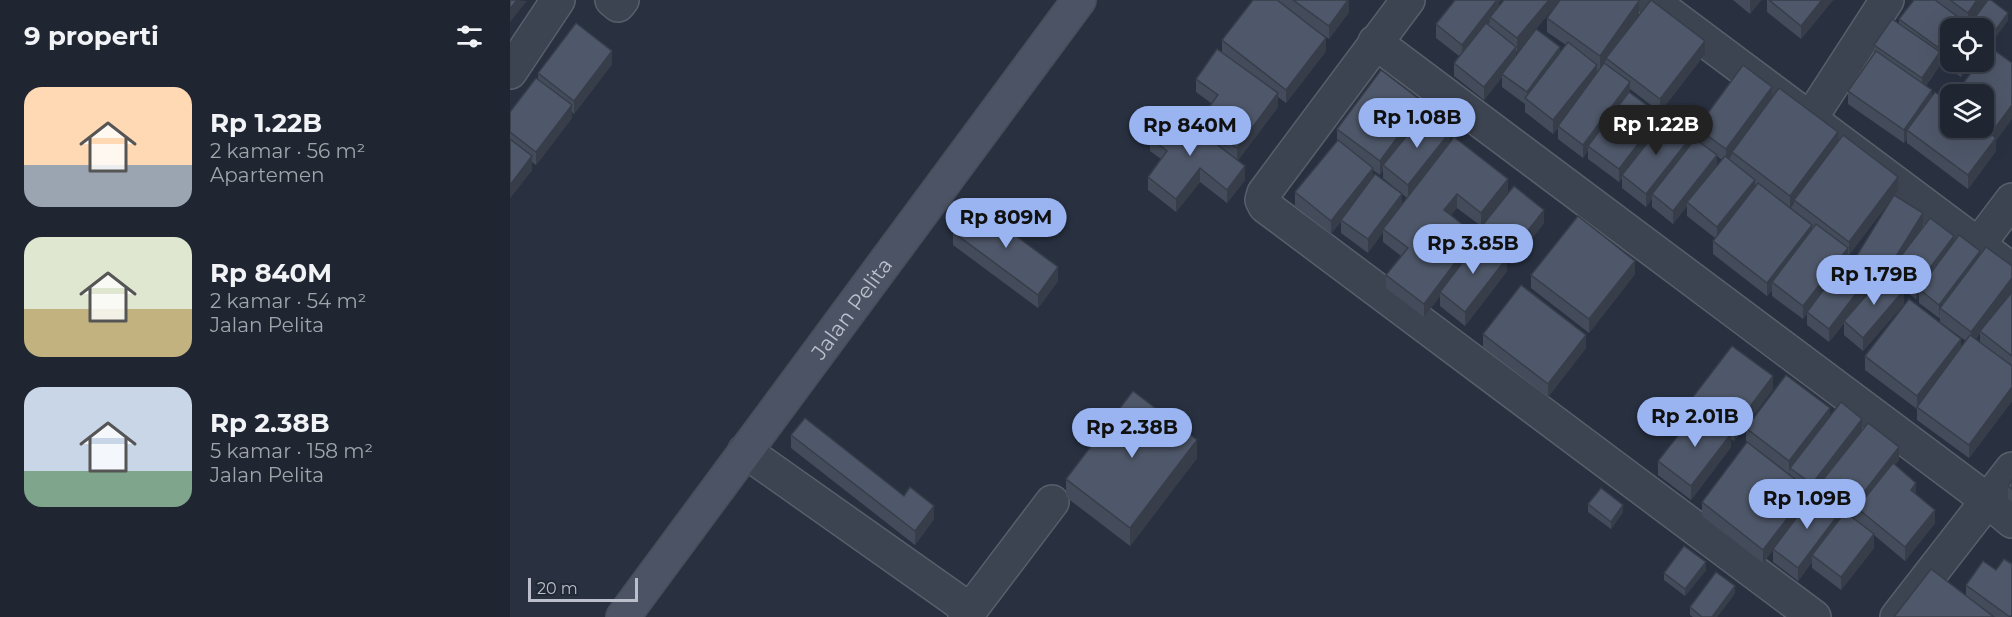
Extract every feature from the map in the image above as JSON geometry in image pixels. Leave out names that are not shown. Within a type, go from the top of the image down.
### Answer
[{"type":"street","points":[[510,72],[558,0]]},
{"type":"street","points":[[612,0],[618,5],[622,0]]},
{"type":"street","name":"Jalan Pelita","points":[[623,617],[1079,0]]},
{"type":"street","points":[[1407,0],[1264,193],[1262,200],[1265,206],[1814,617]]},
{"type":"street","points":[[1651,0],[2012,270]]},
{"type":"street","points":[[1810,119],[1887,0]]},
{"type":"street","points":[[1375,42],[2012,521]]},
{"type":"street","points":[[1978,244],[2012,200]]},
{"type":"street","points":[[745,451],[967,614],[1052,502]]},
{"type":"street","points":[[1897,617],[2012,469]]},
{"type":"building","points":[[510,0],[517,0],[510,9]]},
{"type":"building","points":[[1253,0],[1277,0],[1326,38],[1286,90],[1222,40]]},
{"type":"building","points":[[1293,0],[1348,0],[1329,26]]},
{"type":"building","points":[[1455,0],[1497,0],[1462,45],[1436,24]]},
{"type":"building","points":[[1504,0],[1549,0],[1517,38],[1490,17]]},
{"type":"building","points":[[1560,0],[1639,1],[1600,56],[1547,18]]},
{"type":"building","points":[[1651,0],[1705,41],[1660,99],[1606,58]]},
{"type":"building","points":[[1769,0],[1822,0],[1801,26]]},
{"type":"building","points":[[1914,0],[1935,0],[1959,18],[1940,18],[1940,49],[1899,19]]},
{"type":"building","points":[[1950,0],[1977,0],[1968,13]]},
{"type":"building","points":[[1988,0],[2008,13],[1994,32],[1994,18],[1974,18]]},
{"type":"building","points":[[1892,19],[1940,52],[1922,78],[1874,45]]},
{"type":"building","points":[[576,23],[612,51],[574,101],[538,73]]},
{"type":"building","points":[[1486,23],[1516,47],[1484,87],[1454,63]]},
{"type":"building","points":[[1536,29],[1560,47],[1527,92],[1502,74]]},
{"type":"building","points":[[1568,42],[1597,65],[1553,120],[1525,98]]},
{"type":"building","points":[[1217,49],[1278,93],[1237,148],[1199,121],[1218,95],[1196,79]]},
{"type":"building","points":[[1994,50],[2012,63],[2012,105],[1994,130],[1994,84],[1962,84],[1972,72],[1994,72]]},
{"type":"building","points":[[1876,51],[1932,90],[1904,130],[1848,91]]},
{"type":"building","points":[[1604,63],[1630,82],[1583,145],[1558,126]]},
{"type":"building","points":[[1743,65],[1772,87],[1726,149],[1697,128]]},
{"type":"building","points":[[1381,70],[1423,102],[1380,161],[1337,129]]},
{"type":"building","points":[[536,78],[572,105],[536,152],[510,132],[510,112]]},
{"type":"building","points":[[1779,88],[1838,132],[1790,196],[1732,152]]},
{"type":"building","points":[[1629,92],[1660,115],[1619,169],[1588,146]]},
{"type":"building","points":[[1935,92],[1940,96],[1940,138],[1996,138],[1968,175],[1907,130]]},
{"type":"building","points":[[1172,110],[1245,166],[1227,190],[1200,168],[1176,199],[1148,177],[1167,151],[1150,138]]},
{"type":"building","points":[[1426,112],[1450,132],[1408,185],[1383,165]]},
{"type":"building","points":[[1667,118],[1691,137],[1646,194],[1622,175]]},
{"type":"building","points":[[1843,135],[1898,177],[1849,242],[1794,200]]},
{"type":"building","points":[[1454,137],[1508,179],[1481,213],[1457,194],[1444,210],[1476,235],[1424,304],[1386,275],[1408,248],[1383,229]]},
{"type":"building","points":[[510,139],[532,156],[510,185]]},
{"type":"building","points":[[1695,139],[1717,155],[1673,211],[1652,194]]},
{"type":"building","points":[[1338,140],[1373,168],[1331,221],[1295,192]]},
{"type":"building","points":[[1725,156],[1755,180],[1717,227],[1687,202]]},
{"type":"building","points":[[1375,174],[1402,194],[1368,239],[1341,220]]},
{"type":"building","points":[[1758,183],[1812,225],[1767,283],[1713,241]]},
{"type":"building","points":[[1514,186],[1544,210],[1512,251],[1481,227]]},
{"type":"building","points":[[1894,195],[1923,213],[1885,274],[1856,257]]},
{"type":"building","points":[[973,204],[1058,267],[1038,295],[953,232]]},
{"type":"building","points":[[1578,216],[1635,261],[1589,319],[1531,275]]},
{"type":"building","points":[[1930,218],[1954,236],[1916,286],[1892,268]]},
{"type":"building","points":[[1816,224],[1848,248],[1803,306],[1772,282]]},
{"type":"building","points":[[1959,235],[1980,251],[1939,305],[1919,289]]},
{"type":"building","points":[[1481,238],[1507,258],[1465,312],[1440,292]]},
{"type":"building","points":[[1986,247],[2012,266],[2012,278],[1971,332],[1940,308]]},
{"type":"building","points":[[1845,261],[1868,278],[1829,329],[1807,312]]},
{"type":"building","points":[[1885,274],[1904,290],[1863,338],[1844,321]]},
{"type":"building","points":[[1521,285],[1586,335],[1548,384],[1483,334]]},
{"type":"building","points":[[2012,292],[2012,356],[1980,331]]},
{"type":"building","points":[[1909,299],[1961,339],[1917,396],[1865,356]]},
{"type":"building","points":[[1970,335],[2012,366],[2012,387],[1969,445],[1917,407]]},
{"type":"building","points":[[1732,346],[1773,376],[1734,428],[1693,397]]},
{"type":"building","points":[[1786,375],[1830,408],[1789,461],[1746,428]]},
{"type":"building","points":[[1133,391],[1197,440],[1130,528],[1066,479]]},
{"type":"building","points":[[1841,402],[1862,419],[1812,484],[1790,468]]},
{"type":"building","points":[[1699,409],[1731,434],[1691,486],[1658,461]]},
{"type":"building","points":[[805,418],[904,496],[910,487],[934,506],[915,531],[791,435]]},
{"type":"building","points":[[1868,423],[1899,447],[1850,510],[1818,486]]},
{"type":"building","points":[[1747,442],[1809,490],[1763,550],[1702,502]]},
{"type":"building","points":[[1893,463],[1916,483],[1911,490],[1935,510],[1905,547],[1857,508]]},
{"type":"building","points":[[1601,488],[1623,505],[1611,522],[1588,504]]},
{"type":"building","points":[[1816,492],[1841,511],[1798,568],[1773,549]]},
{"type":"building","points":[[1845,512],[1874,534],[1841,577],[1812,555]]},
{"type":"building","points":[[1684,546],[1706,562],[1685,589],[1664,573]]},
{"type":"building","points":[[2004,559],[2012,564],[2012,615],[2010,617],[1966,585],[1983,561],[1996,570]]},
{"type":"building","points":[[1931,569],[1994,617],[1894,617]]},
{"type":"building","points":[[1716,572],[1735,586],[1712,617],[1702,617],[1690,607]]}]
